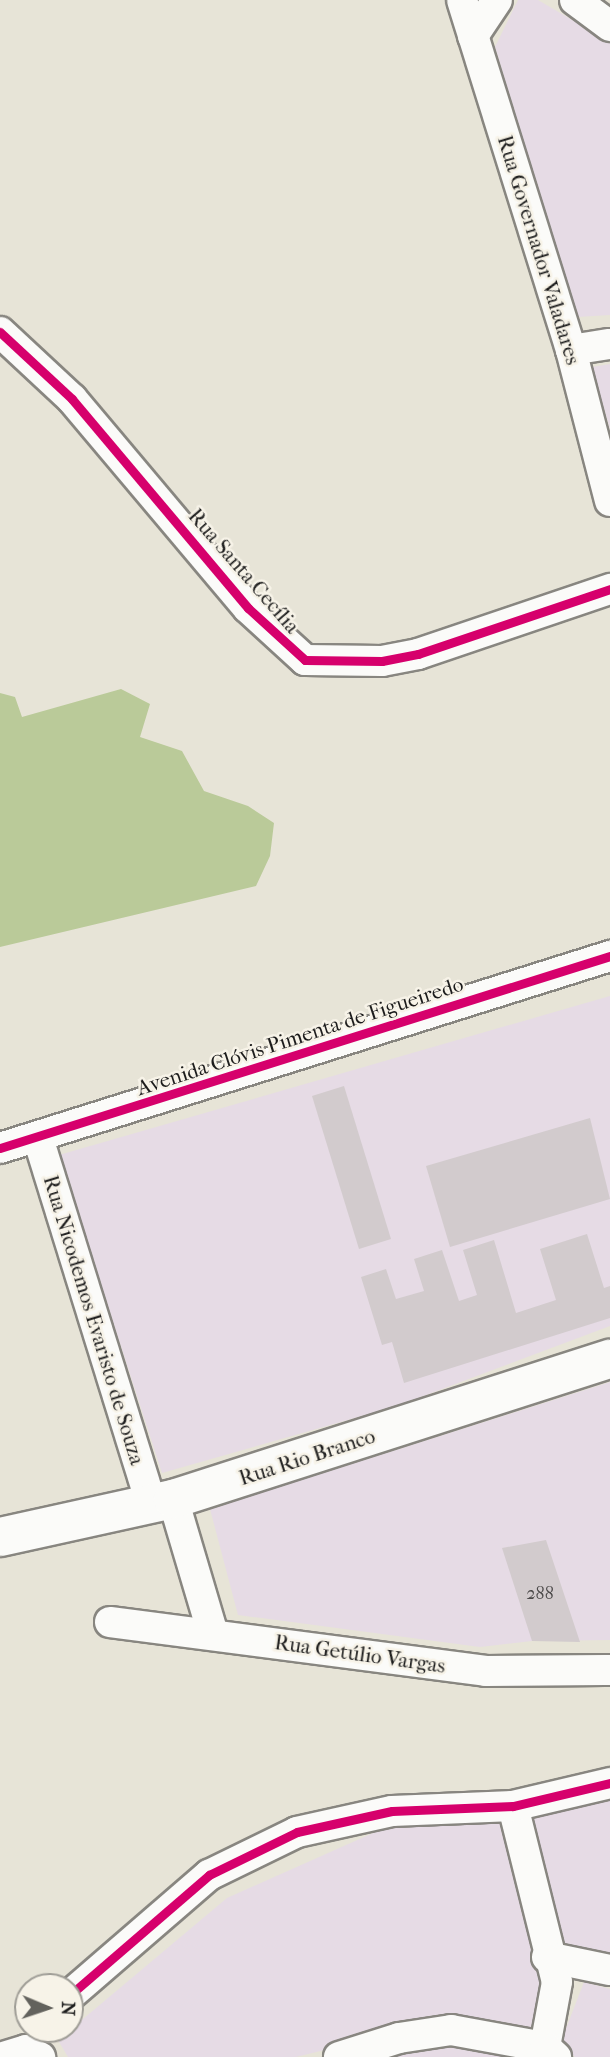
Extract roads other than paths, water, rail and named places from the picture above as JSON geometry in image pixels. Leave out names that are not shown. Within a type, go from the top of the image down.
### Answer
[{"type":"main road","name":"Rua Rio Branco","points":[[0,1537],[162,1501],[610,1359]]},
{"type":"street","name":"Rua Governador Valadares","points":[[461,0],[571,350],[610,501]]},
{"type":"street","points":[[473,36],[497,0]]},
{"type":"street","points":[[575,0],[610,26]]},
{"type":"street","name":"Rua Santa Cecília","points":[[0,332],[72,399],[248,608],[305,660],[383,661],[418,654],[610,589]]},
{"type":"street","points":[[571,350],[610,344]]},
{"type":"street","name":"Avenida Clóvis Pimenta de Figueiredo","points":[[0,1148],[610,956]]},
{"type":"street","name":"Rua Nicodemos Evaristo de Souza","points":[[38,1138],[162,1501],[213,1634]]},
{"type":"street","name":"Rua Getúlio Vargas","points":[[110,1622],[486,1671],[610,1670]]},
{"type":"street","points":[[84,1983],[209,1875],[297,1832],[392,1811],[513,1806],[610,1783]]},
{"type":"street","points":[[339,2057],[399,2038],[451,2030],[550,2052],[556,1982],[547,1957],[513,1806]]},
{"type":"street","points":[[547,1957],[610,1970]]}]
